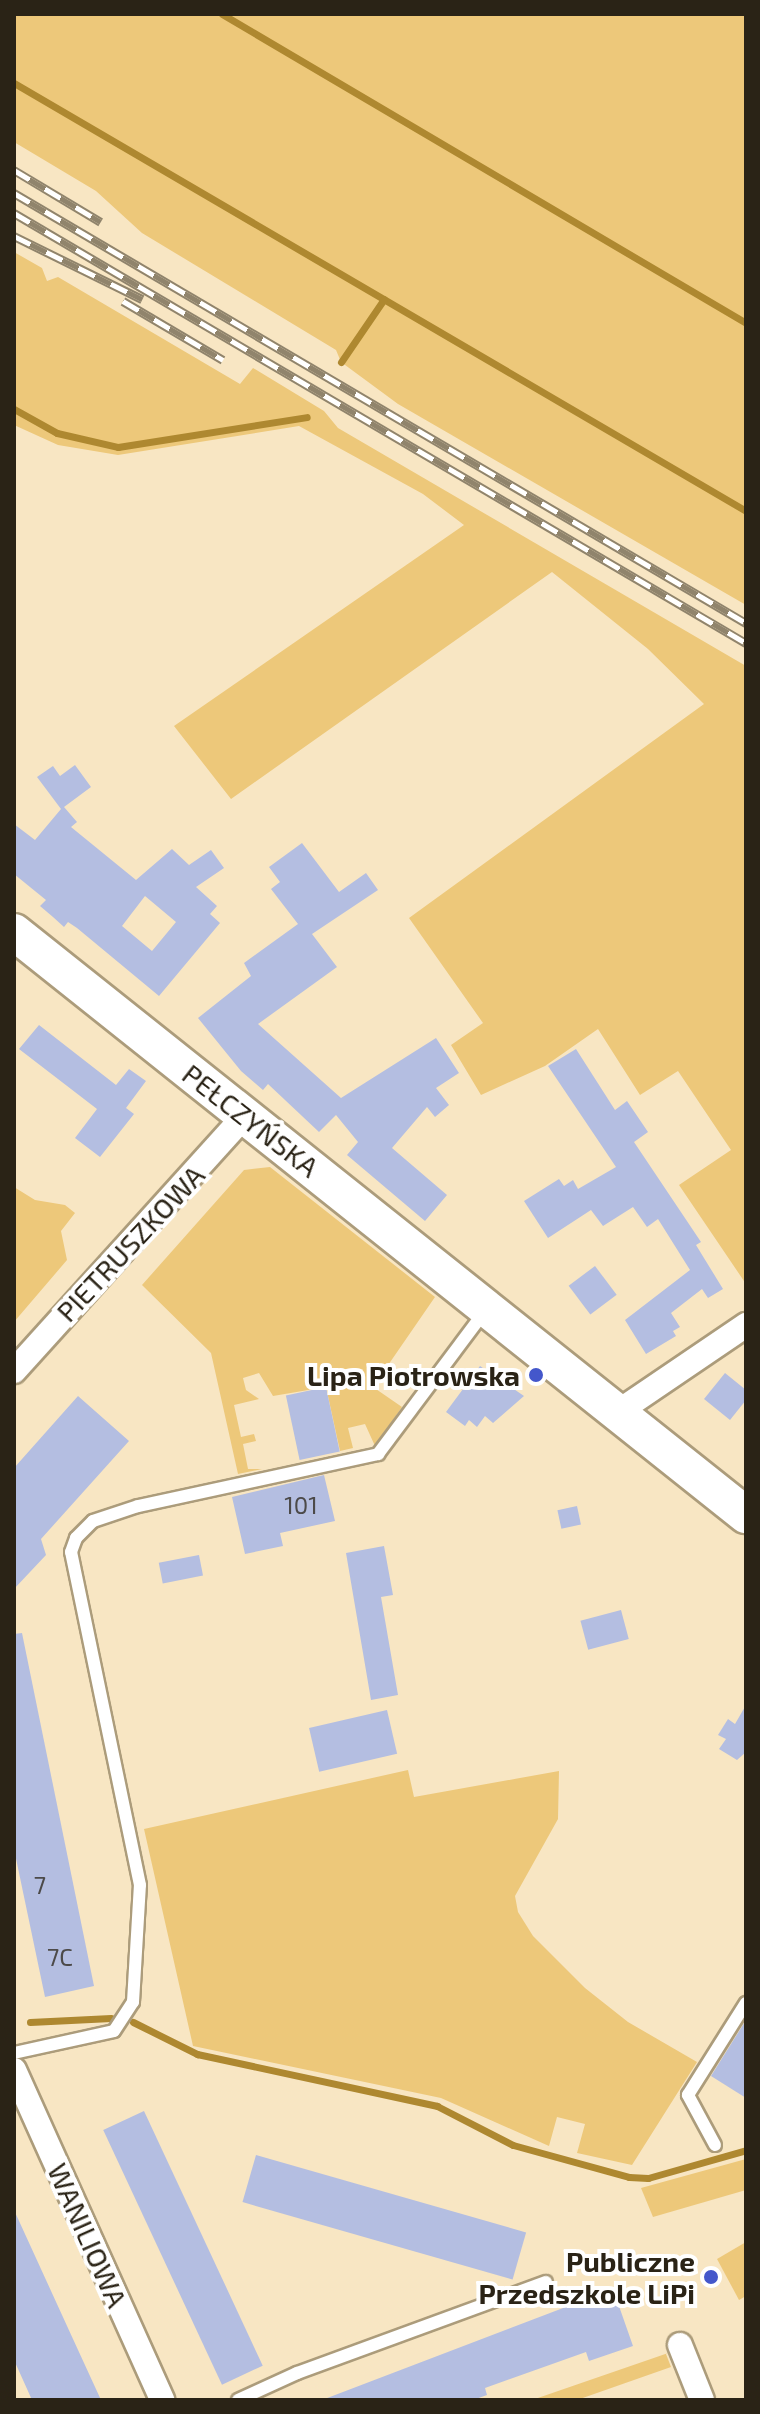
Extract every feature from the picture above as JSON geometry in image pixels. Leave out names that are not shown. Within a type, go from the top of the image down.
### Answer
[{"type":"main road","name":"PEŁCZYŃSKA","points":[[14,932],[618,1412],[742,1504]]},
{"type":"street","name":"PIETRUSZKOWA","points":[[14,1371],[245,1115]]},
{"type":"street","points":[[618,1412],[746,1325]]},
{"type":"street","name":"WANILIOWA","points":[[14,2070],[162,2400]]},
{"type":"street","points":[[680,2345],[702,2400]]},
{"type":"lane","points":[[14,2053],[120,2027],[129,2010],[140,1885],[71,1552],[81,1532],[102,1517],[386,1449],[487,1308]]},
{"type":"lane","points":[[715,2145],[688,2095],[746,2003]]},
{"type":"lane","points":[[238,2400],[297,2373],[546,2282]]},
{"type":"shaded area","points":[[14,14],[746,14],[746,605],[398,404],[341,362],[336,350],[142,233],[96,191],[14,142]]},
{"type":"shaded area","points":[[14,252],[42,268],[47,281],[58,277],[240,384],[253,368],[324,411],[338,428],[746,666],[746,1284],[679,1185],[731,1150],[678,1071],[640,1095],[598,1029],[545,1066],[481,1095],[451,1045],[483,1023],[409,918],[704,704],[648,649],[552,572],[231,799],[174,726],[464,525],[423,494],[299,426],[118,455],[58,445],[14,425]]},
{"type":"shaded area","points":[[270,1167],[435,1297],[373,1387],[402,1407],[375,1446],[365,1424],[348,1428],[353,1448],[340,1451],[326,1387],[273,1396],[259,1373],[243,1378],[246,1390],[259,1399],[234,1405],[241,1437],[254,1434],[256,1441],[243,1444],[248,1469],[262,1469],[238,1474],[211,1353],[142,1285],[244,1170]]},
{"type":"shaded area","points":[[14,1187],[35,1200],[65,1205],[75,1213],[61,1231],[67,1260],[14,1322]]},
{"type":"shaded area","points":[[408,1770],[414,1797],[559,1771],[558,1819],[515,1896],[518,1912],[533,1936],[585,1988],[628,2022],[697,2062],[632,2165],[577,2153],[585,2124],[557,2117],[549,2146],[441,2098],[193,2046],[144,1829]]},
{"type":"shaded area","points":[[746,2159],[746,2190],[653,2217],[641,2188]]},
{"type":"shaded area","points":[[746,2242],[746,2296],[739,2300],[717,2259]]},
{"type":"shaded area","points":[[674,2351],[666,2354],[671,2367],[577,2400],[532,2400]]},
{"type":"building","points":[[75,765],[91,787],[64,807],[77,822],[71,827],[136,880],[172,849],[189,865],[211,850],[224,868],[196,887],[217,906],[210,914],[220,923],[159,996],[77,928],[68,922],[64,927],[40,906],[46,900],[14,874],[14,824],[35,840],[61,809],[37,777],[53,766],[60,776]],"holes":[[[145,896],[176,922],[152,951],[122,926]]]},
{"type":"building","points":[[302,843],[339,892],[366,873],[378,890],[312,934],[337,967],[258,1024],[341,1098],[436,1038],[459,1073],[436,1088],[449,1105],[435,1117],[427,1107],[392,1148],[447,1195],[425,1221],[347,1155],[358,1142],[336,1115],[319,1132],[268,1084],[263,1090],[241,1071],[198,1018],[251,976],[244,963],[298,924],[271,889],[280,882],[269,867]]},
{"type":"building","points":[[39,1025],[116,1085],[129,1069],[146,1081],[126,1108],[134,1114],[100,1157],[75,1138],[97,1109],[19,1049]]},
{"type":"building","points":[[576,1049],[615,1110],[627,1101],[648,1132],[634,1142],[701,1242],[696,1245],[723,1289],[708,1298],[702,1289],[671,1313],[680,1327],[673,1331],[676,1336],[646,1354],[625,1320],[690,1270],[658,1219],[647,1227],[633,1207],[603,1226],[591,1210],[548,1238],[524,1201],[559,1179],[564,1186],[573,1180],[578,1189],[616,1167],[548,1066]]},
{"type":"building","points":[[595,1266],[617,1295],[590,1315],[569,1286]]},
{"type":"building","points":[[480,1366],[524,1396],[493,1423],[485,1416],[477,1427],[469,1420],[465,1426],[446,1412]]},
{"type":"building","points":[[725,1373],[746,1390],[746,1400],[730,1420],[704,1399]]},
{"type":"building","points":[[326,1387],[340,1452],[300,1460],[286,1396]]},
{"type":"building","points":[[78,1396],[129,1441],[41,1539],[46,1555],[14,1589],[14,1468]]},
{"type":"building","points":[[324,1475],[335,1521],[280,1533],[283,1546],[245,1554],[232,1497]]},
{"type":"building","points":[[577,1506],[581,1525],[561,1529],[557,1510]]},
{"type":"building","points":[[384,1546],[393,1595],[381,1597],[398,1695],[371,1700],[346,1553]]},
{"type":"building","points":[[199,1555],[203,1576],[163,1583],[159,1563]]},
{"type":"building","points":[[621,1610],[629,1639],[588,1650],[580,1621]]},
{"type":"building","points":[[22,1633],[94,1986],[45,1997],[14,1849],[14,1634]]},
{"type":"building","points":[[746,1705],[746,1752],[737,1760],[719,1749],[726,1739],[718,1735],[728,1719],[735,1724]]},
{"type":"building","points":[[387,1710],[397,1754],[319,1772],[309,1728]]},
{"type":"building","points":[[746,2020],[746,2098],[711,2076]]},
{"type":"building","points":[[144,2111],[263,2366],[222,2385],[103,2130]]},
{"type":"building","points":[[256,2155],[526,2232],[513,2280],[242,2202]]},
{"type":"building","points":[[14,2210],[101,2400],[32,2400],[14,2360]]},
{"type":"building","points":[[613,2289],[633,2346],[589,2361],[586,2352],[485,2388],[487,2395],[473,2400],[322,2400]]},
{"type":"waterway","points":[[222,14],[746,323]]},
{"type":"waterway","points":[[14,83],[746,511]]},
{"type":"waterway","points":[[341,362],[384,299]]},
{"type":"waterway","points":[[14,409],[57,433],[118,447],[307,417]]},
{"type":"waterway","points":[[30,2022],[111,2018]]},
{"type":"waterway","points":[[133,2022],[197,2054],[437,2106],[513,2145],[629,2177],[648,2178],[746,2150]]},
{"type":"railway","points":[[14,170],[101,222]]},
{"type":"railway","points":[[14,193],[746,623]]},
{"type":"railway","points":[[14,213],[746,643]]},
{"type":"railway","points":[[14,236],[142,299]]},
{"type":"railway","points":[[123,301],[223,360]]},
{"type":"place","name":"Lipa Piotrowska","points":[[536,1375]]},
{"type":"place","name":"Publiczne Przedszkole LiPi","points":[[711,2277]]}]
